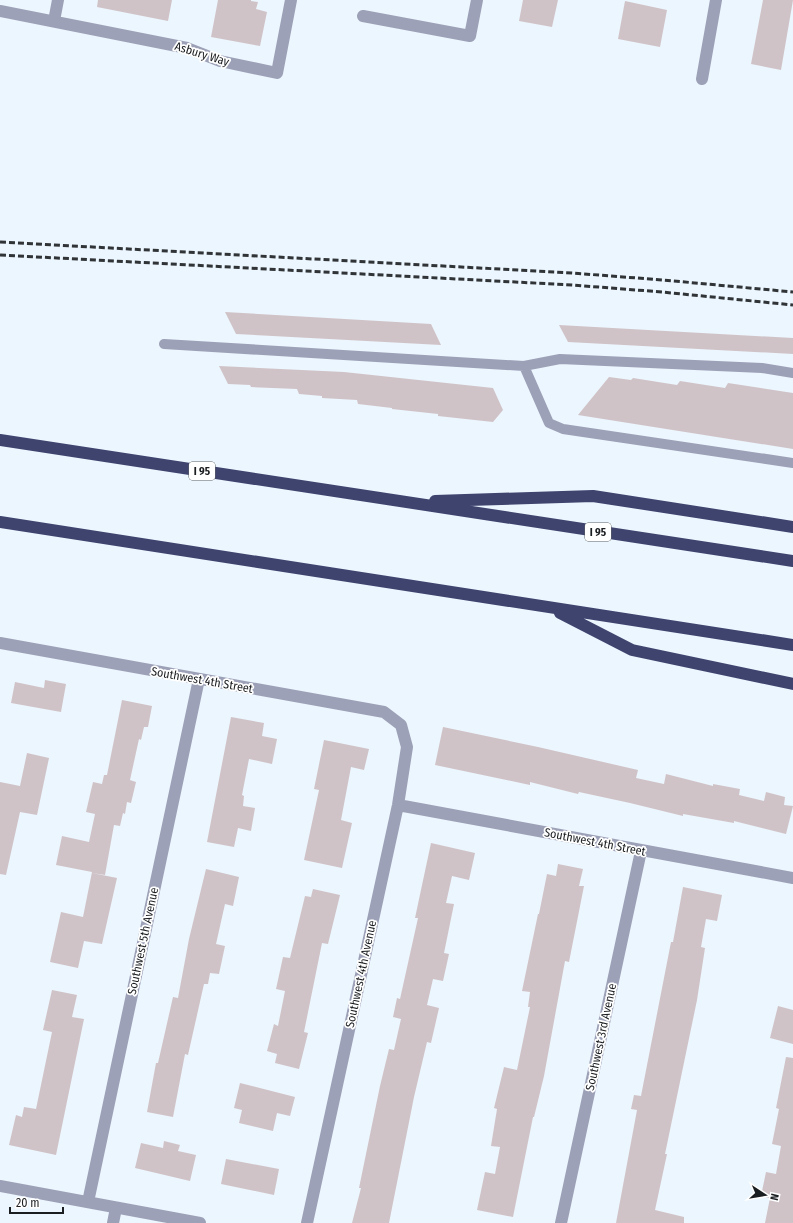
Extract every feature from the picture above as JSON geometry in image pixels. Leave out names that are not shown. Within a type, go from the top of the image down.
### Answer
[{"type":"highway","name":"I 95","points":[[0,440],[793,561]]},
{"type":"highway","points":[[404,502],[593,496],[793,527]]},
{"type":"highway","points":[[0,522],[793,645]]},
{"type":"highway","points":[[550,608],[632,650],[793,684]]},
{"type":"street","points":[[54,21],[58,0]]},
{"type":"street","name":"Asbury Way","points":[[0,11],[187,48],[220,61],[277,73],[291,0]]},
{"type":"street","points":[[363,16],[470,36],[477,0]]},
{"type":"street","points":[[702,79],[716,0]]},
{"type":"street","name":"Southwest 4th Street","points":[[0,643],[384,712],[401,725]]},
{"type":"street","name":"Southwest 5th Avenue","points":[[88,1202],[199,679]]},
{"type":"street","name":"Southwest 4th Avenue","points":[[307,1223],[398,805],[407,747],[401,725]]},
{"type":"street","name":"Southwest 4th Street","points":[[398,805],[793,878]]},
{"type":"street","name":"Southwest 3rd Avenue","points":[[561,1223],[641,851]]},
{"type":"street","points":[[0,1186],[200,1223]]},
{"type":"street","points":[[113,1223],[116,1208]]},
{"type":"lane","points":[[164,344],[524,366],[560,359],[762,368],[793,373]]},
{"type":"lane","points":[[524,366],[549,423],[563,429],[793,463]]},
{"type":"building","points":[[98,0],[172,0],[168,21],[97,7]]},
{"type":"building","points":[[218,0],[251,0],[258,2],[256,9],[267,12],[260,46],[211,37]]},
{"type":"building","points":[[523,0],[558,0],[552,27],[519,21]]},
{"type":"building","points":[[763,0],[793,0],[781,70],[751,64]]},
{"type":"building","points":[[625,1],[667,10],[660,47],[618,39]]},
{"type":"building","points":[[225,312],[431,324],[441,345],[236,334]]},
{"type":"building","points":[[559,325],[793,338],[793,354],[568,342]]},
{"type":"building","points":[[219,366],[344,372],[493,388],[503,410],[493,422],[438,416],[438,414],[358,404],[357,400],[322,398],[322,396],[299,394],[297,389],[251,387],[250,385],[228,384]]},
{"type":"building","points":[[609,377],[631,380],[633,378],[677,385],[680,381],[725,388],[728,383],[793,393],[793,449],[578,415]]},
{"type":"building","points":[[45,680],[66,684],[61,712],[11,703],[15,682],[44,688]]},
{"type":"building","points":[[122,700],[152,706],[148,727],[144,727],[141,740],[139,739],[130,780],[136,782],[131,803],[127,802],[125,814],[123,813],[120,826],[114,825],[105,875],[92,873],[117,878],[102,944],[84,941],[78,968],[50,962],[61,912],[83,917],[92,872],[56,865],[62,836],[89,842],[95,814],[86,812],[93,782],[102,784],[104,775],[107,775]]},
{"type":"building","points":[[231,717],[264,723],[262,736],[277,739],[272,764],[249,759],[242,795],[244,796],[243,806],[255,808],[251,831],[238,828],[234,847],[207,842]]},
{"type":"building","points":[[443,727],[638,770],[636,778],[664,784],[666,774],[713,786],[713,784],[740,789],[739,795],[764,801],[766,792],[785,797],[784,805],[793,806],[786,834],[734,821],[734,823],[683,814],[683,816],[579,792],[578,794],[530,782],[530,785],[435,765]]},
{"type":"building","points":[[324,740],[369,749],[364,770],[351,767],[341,820],[352,823],[342,868],[304,860],[319,790],[314,789]]},
{"type":"building","points":[[27,753],[49,758],[37,815],[20,812],[6,875],[0,874],[0,782],[20,786]]},
{"type":"building","points":[[431,843],[475,853],[469,880],[452,876],[446,903],[454,904],[444,953],[449,954],[443,981],[433,979],[427,1005],[439,1008],[431,1043],[427,1042],[414,1097],[389,1223],[352,1223],[361,1188],[359,1188],[380,1086],[389,1049],[394,1050],[401,1019],[393,1017],[397,998],[400,999],[418,918],[415,918]]},
{"type":"building","points":[[558,864],[583,869],[579,886],[584,886],[569,962],[565,961],[544,1076],[533,1117],[513,1217],[477,1210],[485,1172],[495,1174],[500,1147],[491,1146],[497,1109],[494,1108],[504,1067],[517,1070],[530,1007],[528,1007],[530,992],[522,991],[547,874],[556,876]]},
{"type":"building","points":[[206,869],[239,877],[233,906],[225,904],[216,944],[225,946],[219,974],[210,973],[208,984],[204,984],[188,1055],[185,1054],[173,1117],[147,1112],[156,1063],[158,1063],[173,997],[178,998],[189,939]]},
{"type":"building","points":[[683,887],[722,895],[717,921],[706,919],[701,947],[705,948],[697,1000],[655,1210],[684,1217],[684,1223],[616,1223],[637,1110],[631,1109],[634,1095],[641,1096]]},
{"type":"building","points":[[313,889],[340,895],[328,944],[322,943],[304,1032],[308,1033],[299,1069],[275,1063],[277,1054],[267,1051],[274,1024],[278,1026],[285,991],[276,989],[283,957],[290,958],[305,896],[311,897]]},
{"type":"building","points":[[52,990],[77,995],[72,1017],[84,1019],[56,1155],[9,1145],[16,1115],[22,1117],[24,1107],[36,1109],[52,1032],[43,1030]]},
{"type":"building","points":[[778,1006],[793,1010],[793,1044],[770,1038]]},
{"type":"building","points":[[786,1057],[793,1058],[793,1223],[765,1223],[770,1198],[761,1196],[766,1172],[776,1174],[781,1146],[772,1144],[779,1109],[776,1108]]},
{"type":"building","points":[[240,1083],[295,1097],[290,1116],[277,1113],[273,1131],[239,1123],[242,1110],[234,1108]]},
{"type":"building","points":[[164,1141],[180,1145],[178,1151],[196,1155],[190,1181],[135,1168],[141,1143],[163,1148]]},
{"type":"building","points":[[226,1159],[279,1169],[274,1195],[221,1184]]},
{"type":"railway","points":[[0,242],[572,273],[793,292]]},
{"type":"railway","points":[[0,255],[572,285],[793,305]]}]
